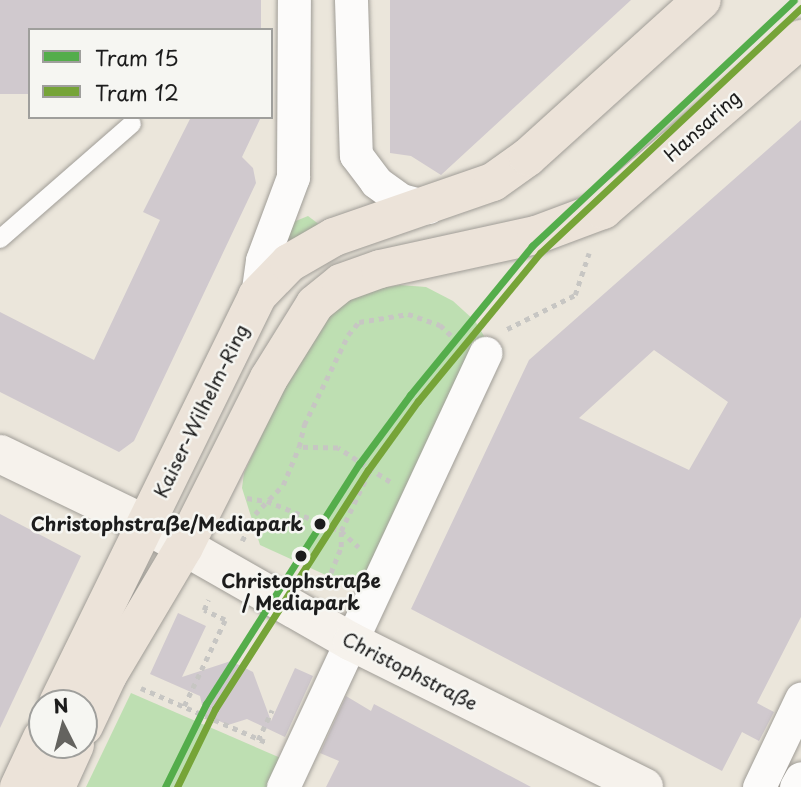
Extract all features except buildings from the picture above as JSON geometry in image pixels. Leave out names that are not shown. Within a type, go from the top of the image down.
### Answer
[{"type":"main road","points":[[428,207],[493,182],[528,158],[702,0]]},
{"type":"main road","name":"Hansaring","points":[[213,486],[269,378],[315,304],[341,283],[380,269],[560,229],[603,210],[801,38]]},
{"type":"main road","name":"Kaiser-Wilhelm-Ring","points":[[65,689],[257,296],[289,262],[334,237],[428,207]]},
{"type":"main road","points":[[98,696],[184,547],[213,486]]},
{"type":"main road","points":[[19,787],[32,759]]},
{"type":"main road","points":[[56,787],[69,759]]},
{"type":"street","points":[[257,296],[262,260],[293,177],[294,0]]},
{"type":"street","points":[[351,0],[356,155],[376,182],[401,200],[428,207]]},
{"type":"street","points":[[282,787],[487,352]]},
{"type":"street","name":"Christophstraße","points":[[0,454],[145,524],[352,642],[644,787]]},
{"type":"street","points":[[759,787],[801,699]]},
{"type":"street","points":[[796,787],[801,778]]},
{"type":"lane","points":[[0,239],[132,124]]},
{"type":"path","points":[[244,538],[267,501],[283,485],[310,413],[348,335],[359,322],[408,314],[440,325],[487,352],[507,328],[575,295]]},
{"type":"path","points":[[299,447],[338,448],[369,472],[419,495]]},
{"type":"path","points":[[369,472],[341,531],[341,547],[327,582],[369,602]]},
{"type":"path","points":[[213,486],[267,501],[341,531],[352,543],[387,563]]},
{"type":"path","points":[[184,706],[225,620],[204,610],[222,569]]},
{"type":"path","points":[[108,675],[258,740],[298,754]]},
{"type":"path","points":[[258,740],[272,710]]},
{"type":"path","points":[[176,787],[211,718]]},
{"type":"green space","points":[[308,216],[320,225],[281,251],[286,225]]},
{"type":"green space","points":[[400,285],[426,287],[453,301],[475,321],[487,341],[363,592],[260,545],[242,488],[244,473],[304,345],[335,305],[371,290]]},
{"type":"green space","points":[[131,693],[283,759],[270,787],[86,787]]},
{"type":"tram line","name":"15","points":[[165,787],[206,704],[359,464],[410,395],[532,246],[794,0]]},
{"type":"tram line","name":"12","points":[[177,787],[215,709],[368,470],[418,401],[540,253],[801,8]]},
{"type":"place","name":"Christophstraße/Mediapark","points":[[320,524]]},
{"type":"place","name":"Christophstraße / Mediapark","points":[[301,556]]}]
